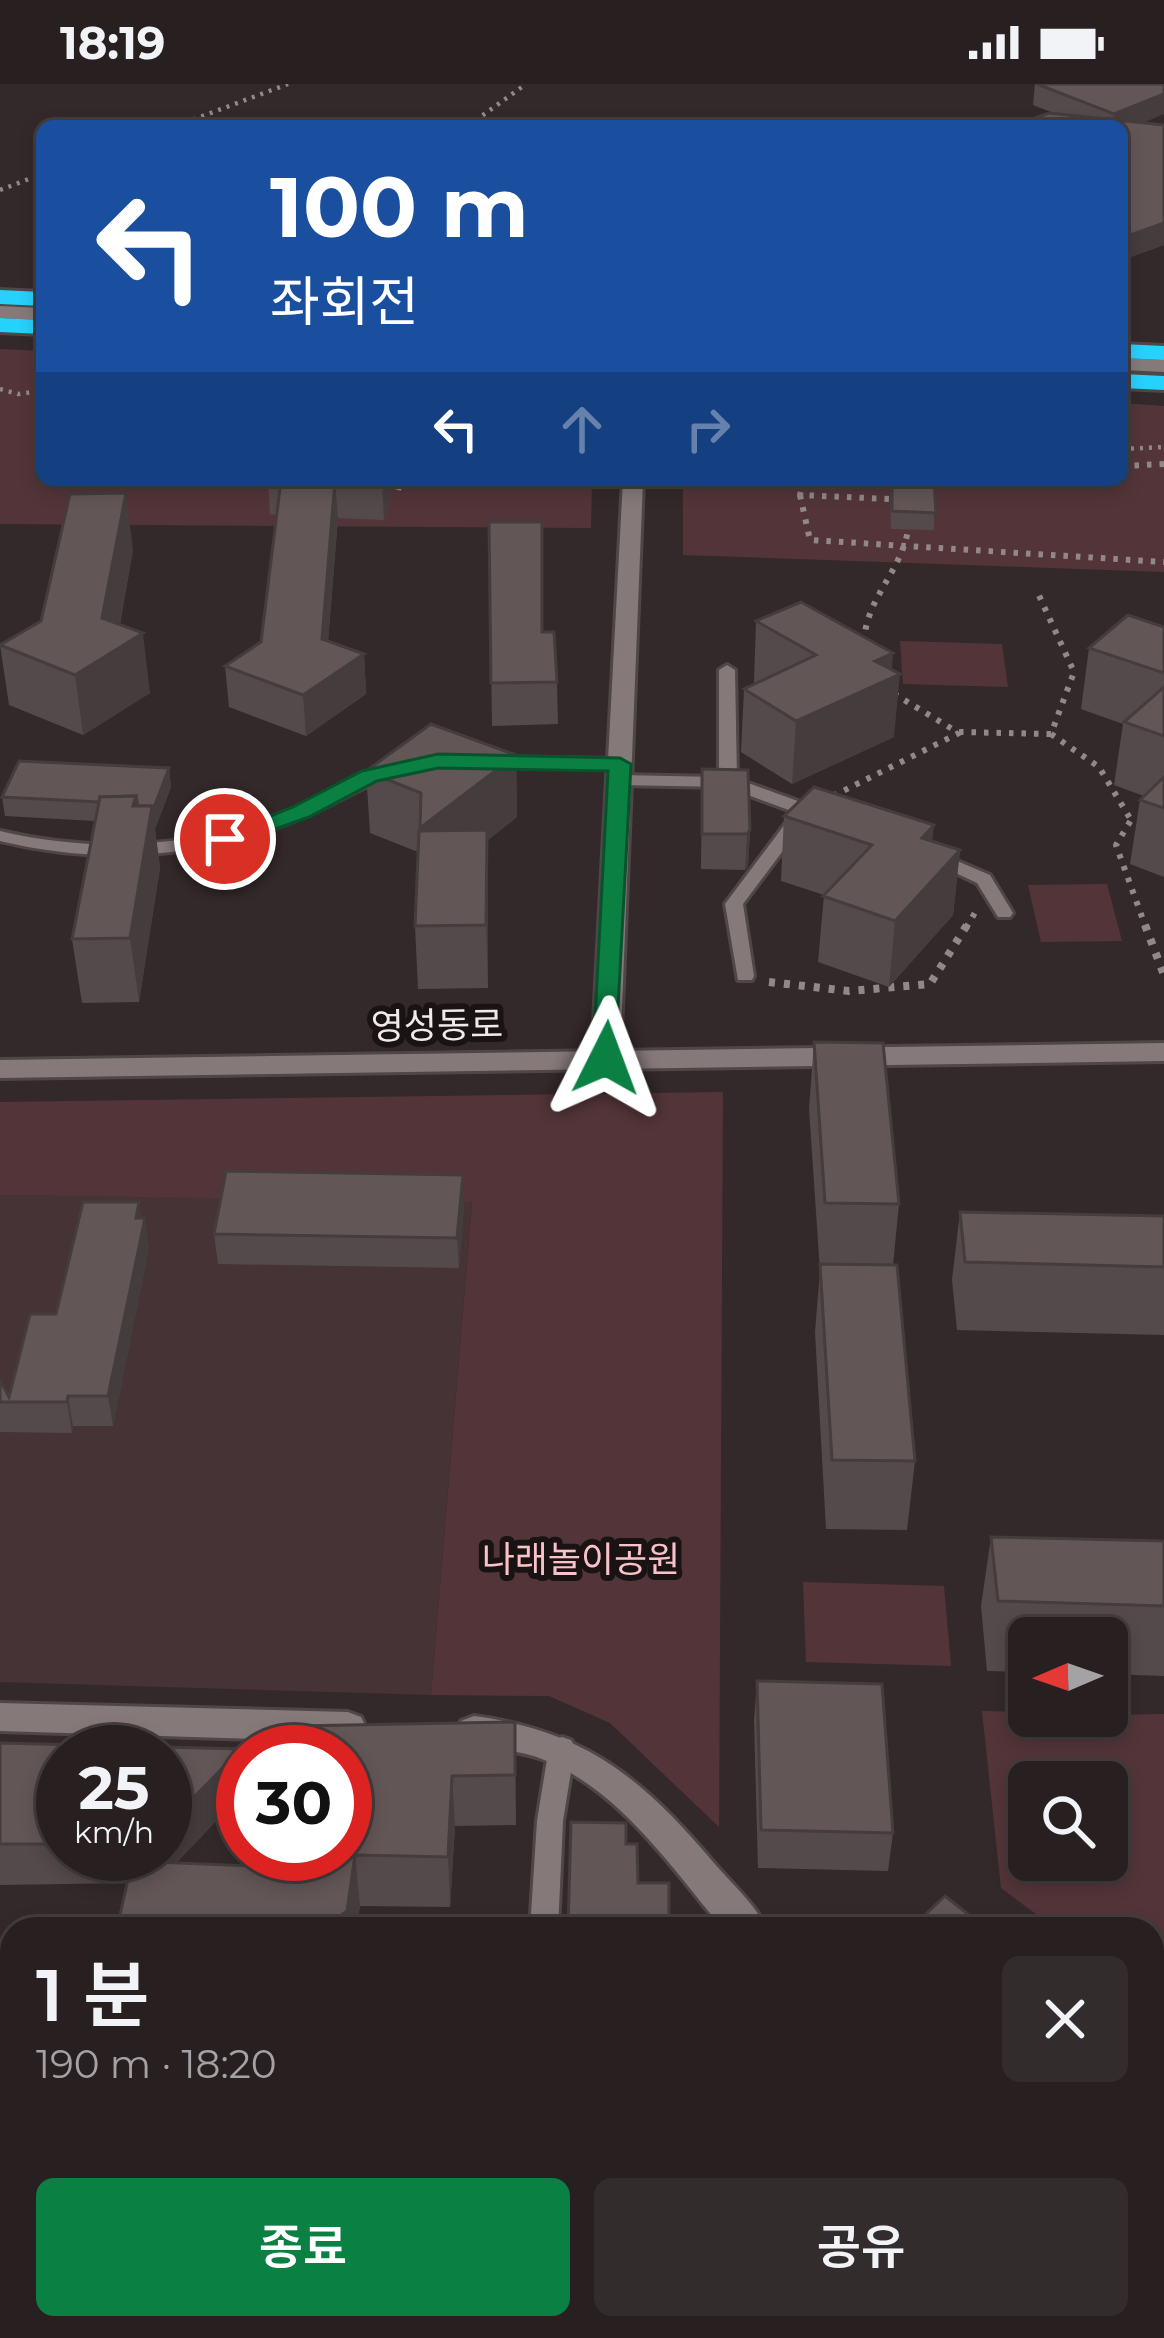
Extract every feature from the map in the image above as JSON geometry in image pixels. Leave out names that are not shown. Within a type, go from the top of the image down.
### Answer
[{"type":"highway","points":[[0,297],[36,299]]},
{"type":"highway","points":[[0,325],[36,327]]},
{"type":"highway","points":[[1128,350],[1164,352]]},
{"type":"highway","points":[[1128,381],[1164,383]]},
{"type":"street","points":[[0,312],[36,314]]},
{"type":"street","points":[[1128,364],[1164,366]]},
{"type":"street","points":[[606,1058],[633,486]]},
{"type":"street","name":"영성동로","points":[[0,1069],[1164,1052]]},
{"type":"street","points":[[0,1717],[392,1729]]},
{"type":"street","points":[[438,1730],[507,1732],[562,1748],[595,1767],[629,1797],[736,1917]]},
{"type":"lane","points":[[728,670],[728,782]]},
{"type":"lane","points":[[461,761],[728,782],[844,824]]},
{"type":"lane","points":[[0,836],[78,850],[164,849],[225,839],[301,812],[370,776],[416,766]]},
{"type":"lane","points":[[745,976],[734,904],[805,810]]},
{"type":"lane","points":[[924,852],[984,879],[1004,913]]},
{"type":"lane","points":[[545,1917],[550,1821],[562,1748]]},
{"type":"path","points":[[192,120],[288,84]]},
{"type":"path","points":[[476,120],[526,84]]},
{"type":"path","points":[[0,190],[36,176]]},
{"type":"path","points":[[0,389],[18,394],[36,392]]},
{"type":"path","points":[[1128,449],[1164,447]]},
{"type":"path","points":[[1128,466],[1164,464]]},
{"type":"path","points":[[398,490],[399,486]]},
{"type":"path","points":[[802,486],[800,495],[810,539],[1164,562]]},
{"type":"path","points":[[800,495],[890,499]]},
{"type":"path","points":[[865,659],[863,623],[882,577],[907,547],[908,530]]},
{"type":"path","points":[[1036,589],[1074,670],[1051,734]]},
{"type":"path","points":[[1074,670],[1094,670]]},
{"type":"path","points":[[884,688],[958,732]]},
{"type":"path","points":[[805,810],[958,732],[1051,734],[1100,767],[1132,820]]},
{"type":"path","points":[[1132,820],[1148,821]]},
{"type":"path","points":[[1132,820],[1116,845],[1164,975]]},
{"type":"path","points":[[745,976],[800,988],[898,991],[930,984],[976,912],[974,874]]},
{"type":"shaded area","points":[[0,1195],[472,1201],[431,1695],[0,1682]]},
{"type":"green space","points":[[0,349],[36,351],[36,486],[592,486],[591,528],[0,524]]},
{"type":"green space","points":[[1128,403],[1164,406],[1164,572],[683,555],[683,486],[1128,486]]},
{"type":"green space","points":[[900,641],[1002,644],[1008,687],[903,684]]},
{"type":"green space","points":[[1107,884],[1122,941],[1041,942],[1028,885]]},
{"type":"green space","name":"나래놀이공원","points":[[723,1092],[719,1827],[610,1723],[549,1696],[431,1695],[472,1202],[0,1195],[0,1102]]},
{"type":"green space","points":[[803,1582],[944,1586],[951,1666],[806,1662]]},
{"type":"green space","points":[[982,1711],[1008,1712],[1008,1737],[1128,1737],[1128,1715],[1164,1714],[1164,1917],[1040,1917],[1001,1888]]},
{"type":"building","points":[[1037,84],[1164,84],[1164,94],[1114,114]]},
{"type":"building","points":[[1049,113],[1116,120],[1029,120]]},
{"type":"building","points":[[1128,121],[1164,125],[1164,223],[1128,236]]},
{"type":"building","points":[[280,486],[335,486],[322,639],[364,654],[303,695],[225,666],[261,642]]},
{"type":"building","points":[[892,486],[934,486],[936,513],[892,511]]},
{"type":"building","points":[[126,493],[102,618],[143,633],[75,675],[0,645],[41,621],[70,494]]},
{"type":"building","points":[[489,522],[542,522],[542,632],[554,632],[557,682],[491,683]]},
{"type":"building","points":[[801,602],[893,653],[875,661],[900,674],[796,721],[744,689],[816,655],[756,621]]},
{"type":"building","points":[[1128,615],[1164,627],[1164,673],[1089,648]]},
{"type":"building","points":[[1164,687],[1164,736],[1124,722]]},
{"type":"building","points":[[431,724],[516,755],[420,828],[421,793],[366,771]]},
{"type":"building","points":[[19,761],[169,768],[153,810],[152,806],[138,806],[136,796],[100,797],[99,802],[2,797]]},
{"type":"building","points":[[702,769],[748,770],[747,834],[702,834]]},
{"type":"building","points":[[1164,777],[1164,808],[1140,800]]},
{"type":"building","points":[[814,787],[934,825],[922,838],[960,850],[895,921],[823,896],[872,845],[784,816]]},
{"type":"building","points":[[136,796],[133,806],[152,806],[130,938],[72,939],[100,797]]},
{"type":"building","points":[[487,830],[486,925],[415,926],[419,831]]},
{"type":"building","points":[[814,1042],[883,1043],[899,1204],[825,1203]]},
{"type":"building","points":[[226,1171],[463,1175],[457,1238],[214,1234]]},
{"type":"building","points":[[83,1202],[139,1202],[136,1218],[145,1218],[108,1396],[68,1396],[67,1402],[0,1402],[0,1380],[9,1397],[30,1314],[56,1314]]},
{"type":"building","points":[[960,1212],[1164,1216],[1164,1267],[965,1262]]},
{"type":"building","points":[[820,1264],[897,1265],[915,1461],[832,1460]]},
{"type":"building","points":[[991,1537],[1164,1541],[1164,1606],[998,1601]]},
{"type":"building","points":[[757,1681],[882,1684],[893,1833],[761,1830]]},
{"type":"building","points":[[515,1722],[515,1775],[452,1776],[448,1857],[372,1855],[372,1725],[352,1725]]},
{"type":"building","points":[[0,1743],[36,1744],[36,1844],[0,1844]]},
{"type":"building","points":[[192,1748],[216,1748],[216,1775],[192,1799]]},
{"type":"building","points":[[571,1822],[626,1823],[626,1844],[637,1844],[638,1883],[669,1883],[669,1917],[568,1917]]},
{"type":"building","points":[[192,1864],[216,1865],[216,1881],[351,1881],[347,1911],[339,1917],[120,1917],[128,1881],[192,1881]]},
{"type":"building","points":[[945,1896],[972,1917],[923,1917]]},
{"type":"route","points":[[225,839],[301,812],[370,776],[438,761],[620,764],[606,1058]]}]
